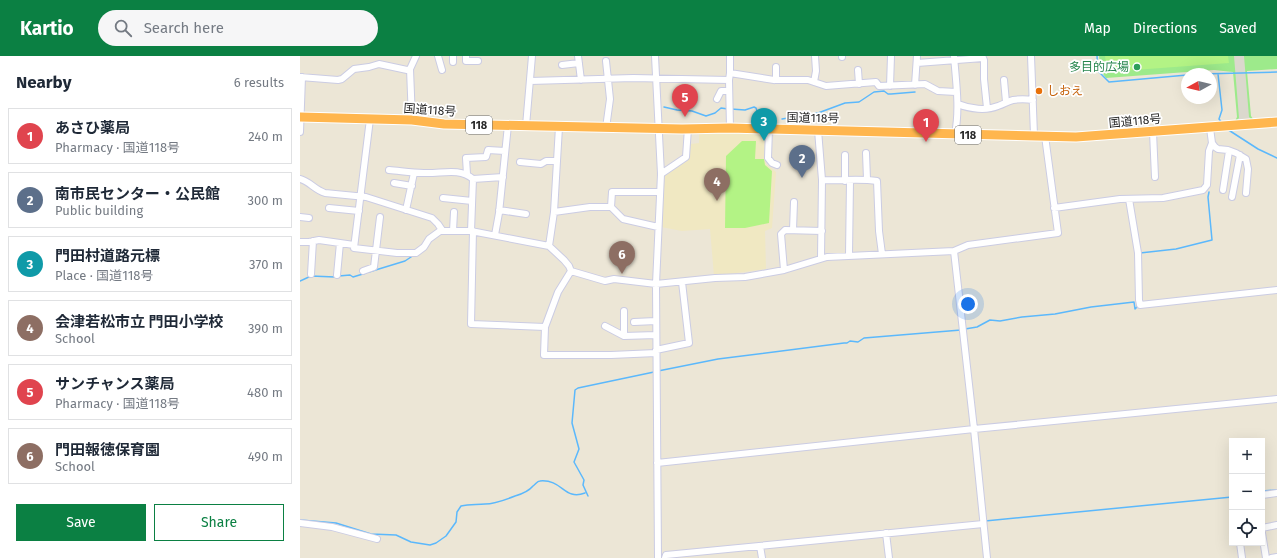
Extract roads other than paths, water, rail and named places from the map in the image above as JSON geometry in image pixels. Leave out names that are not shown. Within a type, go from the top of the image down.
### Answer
[{"type":"highway","name":"国道118号","points":[[300,117],[412,120],[436,124],[606,128],[730,128],[1045,136],[1092,136],[1277,122]]},
{"type":"street","points":[[412,120],[410,69],[416,56]]},
{"type":"street","points":[[438,56],[442,70]]},
{"type":"street","points":[[466,56],[466,61],[478,61]]},
{"type":"street","points":[[526,126],[532,56]]},
{"type":"street","points":[[655,56],[661,174],[656,284],[658,558]]},
{"type":"street","points":[[730,56],[730,128]]},
{"type":"street","points":[[814,82],[816,71],[815,56]]},
{"type":"street","points":[[890,86],[891,56]]},
{"type":"street","points":[[1031,56],[1034,135]]},
{"type":"street","points":[[915,85],[917,59],[982,57],[984,60],[984,80],[987,108]]},
{"type":"street","points":[[954,58],[958,104],[955,134]]},
{"type":"street","points":[[562,65],[579,59],[581,80]]},
{"type":"street","points":[[606,61],[610,99],[606,128]]},
{"type":"street","points":[[300,132],[301,77],[338,80],[342,79],[354,69],[379,64],[399,69],[410,69]]},
{"type":"street","points":[[774,80],[776,77],[776,67]]},
{"type":"street","points":[[858,70],[859,84]]},
{"type":"street","points":[[730,73],[774,80],[808,80],[826,86],[876,82],[879,86],[925,84],[938,91],[956,92]]},
{"type":"street","points":[[530,81],[633,78],[729,80]]},
{"type":"street","points":[[1004,80],[1006,102]]},
{"type":"street","points":[[717,99],[721,91],[729,91]]},
{"type":"street","points":[[958,104],[968,108],[987,108],[1015,100],[1032,100]]},
{"type":"street","points":[[354,245],[370,119]]},
{"type":"street","points":[[495,235],[508,125]]},
{"type":"street","points":[[549,246],[554,212],[559,127]]},
{"type":"street","points":[[661,174],[686,157],[688,128]]},
{"type":"street","points":[[1054,208],[1130,199],[1163,198],[1203,190],[1207,185],[1209,152],[1212,143],[1210,128]]},
{"type":"street","points":[[768,129],[768,158],[772,163],[777,165]]},
{"type":"street","points":[[818,130],[822,180],[821,258]]},
{"type":"street","points":[[1153,132],[1155,177]]},
{"type":"street","points":[[571,271],[605,280],[614,279],[656,284],[682,282],[715,278],[745,277],[784,270],[821,258],[849,255],[954,251],[968,245],[1058,233],[1045,136]]},
{"type":"street","points":[[1212,143],[1218,149],[1229,151],[1246,159],[1248,169],[1246,193]]},
{"type":"street","points":[[467,174],[466,158],[486,157],[488,150],[505,151]]},
{"type":"street","points":[[1222,190],[1229,151]]},
{"type":"street","points":[[866,153],[867,180]]},
{"type":"street","points":[[845,155],[849,255]]},
{"type":"street","points":[[1232,197],[1240,155]]},
{"type":"street","points":[[520,162],[541,164],[546,161],[557,161]]},
{"type":"street","points":[[389,170],[427,174],[448,171],[467,174],[473,179],[503,177]]},
{"type":"street","points":[[406,210],[414,173]]},
{"type":"street","points":[[300,179],[318,191],[376,199],[432,218],[442,230]]},
{"type":"street","points":[[473,179],[471,324],[545,327]]},
{"type":"street","points":[[822,180],[877,181],[879,231],[882,254]]},
{"type":"street","points":[[394,183],[412,186]]},
{"type":"street","points":[[611,207],[612,192],[660,192]]},
{"type":"street","points":[[443,198],[472,201]]},
{"type":"street","points":[[1130,199],[1138,253],[1140,305],[1277,290]]},
{"type":"street","points":[[793,230],[794,202]]},
{"type":"street","points":[[554,212],[590,207],[611,207],[623,219],[658,227]]},
{"type":"street","points":[[329,208],[359,211]]},
{"type":"street","points":[[499,210],[526,214]]},
{"type":"street","points":[[452,231],[454,212]]},
{"type":"street","points":[[300,217],[309,218]]},
{"type":"street","points":[[363,270],[374,267],[380,217]]},
{"type":"street","points":[[300,242],[314,242],[318,240],[354,245],[354,248],[397,253],[416,253],[424,247],[435,233],[442,230],[472,231],[549,246],[570,266],[571,271],[558,292],[545,327],[544,355],[611,355],[656,352],[689,343],[682,282]]},
{"type":"street","points":[[784,270],[781,234],[785,230],[822,231]]},
{"type":"street","points":[[311,274],[314,242]]},
{"type":"street","points":[[337,275],[340,243]]},
{"type":"street","points":[[954,251],[987,558]]},
{"type":"street","points":[[624,311],[624,336]]},
{"type":"street","points":[[634,322],[656,321]]},
{"type":"street","points":[[605,326],[624,336],[656,335]]},
{"type":"street","points":[[657,463],[974,429],[1277,399]]},
{"type":"street","points":[[1265,494],[1277,493]]},
{"type":"street","points":[[300,523],[332,527],[377,539]]},
{"type":"street","points":[[665,558],[666,555],[983,524]]},
{"type":"street","points":[[1265,527],[1277,525]]},
{"type":"street","points":[[886,533],[889,558]]},
{"type":"street","points":[[760,546],[762,558]]},
{"type":"street","points":[[1240,546],[1242,558]]},
{"type":"street","points":[[1264,546],[1266,558]]},
{"type":"street","points":[[1272,558],[1277,557]]},
{"type":"waterway","points":[[1097,56],[1098,71],[1109,82],[1181,76]]},
{"type":"waterway","points":[[1217,74],[1277,72]]},
{"type":"waterway","points":[[1218,74],[1222,110],[1219,119],[1222,123]]},
{"type":"waterway","points":[[782,119],[818,113],[845,103],[859,102],[874,92],[884,91],[888,94],[915,92]]},
{"type":"waterway","points":[[664,107],[692,111],[706,116],[715,113],[721,108],[728,109]]},
{"type":"waterway","points":[[731,109],[745,110],[754,107],[756,108],[760,119],[765,120]]},
{"type":"waterway","points":[[1227,129],[1258,149],[1277,158]]},
{"type":"waterway","points":[[1140,253],[1176,249],[1212,240],[1208,197],[1209,192]]},
{"type":"waterway","points":[[369,272],[405,261],[414,255]]},
{"type":"waterway","points":[[339,276],[350,275],[353,277],[366,273]]},
{"type":"waterway","points":[[300,281],[311,276],[335,277]]},
{"type":"waterway","points":[[965,329],[977,327],[990,320],[1000,321],[1134,302],[1135,309],[1138,306]]},
{"type":"waterway","points":[[658,371],[718,359],[847,343],[850,341],[858,342],[864,338],[961,330]]},
{"type":"waterway","points":[[588,496],[583,485],[584,480],[574,462],[579,449],[572,423],[575,390],[578,388],[654,372]]},
{"type":"waterway","points":[[300,520],[336,523],[371,534],[396,535],[411,542],[430,545],[446,536],[456,522],[457,512],[461,506],[500,502],[529,490],[540,481],[554,483],[572,494],[578,495],[585,493]]},
{"type":"waterway","points":[[1265,491],[1277,490]]},
{"type":"waterway","points":[[985,521],[1229,497]]},
{"type":"place","name":"多目的広場","points":[[1137,67]]},
{"type":"place","name":"しおえ","points":[[1039,91]]},
{"type":"place","name":"サンチャンス薬局","points":[[685,117]]},
{"type":"place","name":"門田村道路元標","points":[[764,141]]},
{"type":"place","name":"あさひ薬局","points":[[926,142]]},
{"type":"place","name":"南市民センター・公民館","points":[[802,178]]},
{"type":"place","name":"会津若松市立 門田小学校","points":[[717,201]]},
{"type":"place","name":"門田報徳保育園","points":[[622,274]]}]
